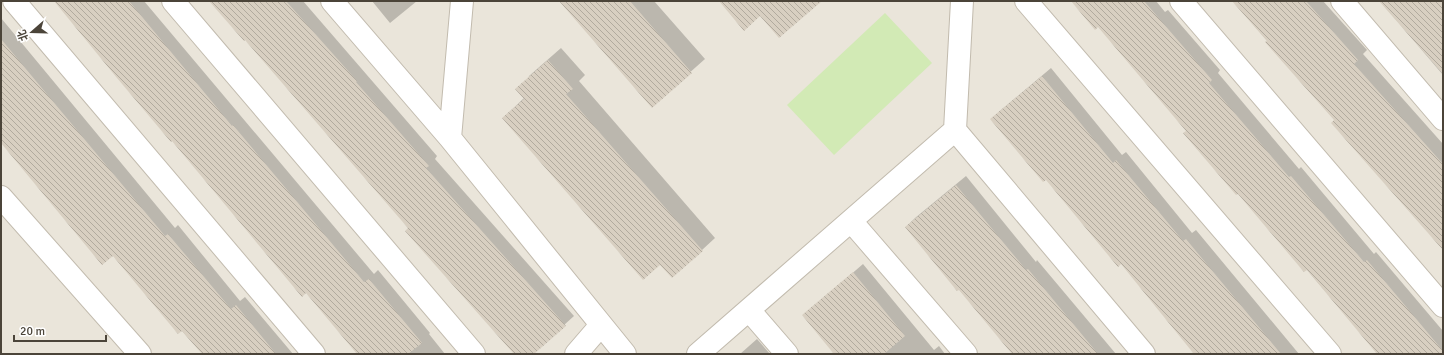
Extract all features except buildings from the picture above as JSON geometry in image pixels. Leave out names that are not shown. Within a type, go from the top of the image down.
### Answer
[{"type":"lane","points":[[14,1],[314,354]]},
{"type":"lane","points":[[173,1],[474,354]]},
{"type":"lane","points":[[332,1],[450,138],[625,354]]},
{"type":"lane","points":[[450,138],[462,1]]},
{"type":"lane","points":[[962,1],[955,130],[1144,354]]},
{"type":"lane","points":[[1026,1],[1330,354]]},
{"type":"lane","points":[[1181,1],[1443,306]]},
{"type":"lane","points":[[1342,1],[1443,119]]},
{"type":"lane","points":[[698,354],[955,130]]},
{"type":"lane","points":[[1,197],[140,354]]},
{"type":"lane","points":[[851,221],[966,354]]},
{"type":"lane","points":[[749,310],[787,354]]},
{"type":"lane","points":[[576,354],[601,325]]},
{"type":"shaded area","points":[[1,1],[1443,1],[1443,354],[1,354]]},
{"type":"green space","points":[[885,13],[932,63],[834,155],[787,105]]}]
